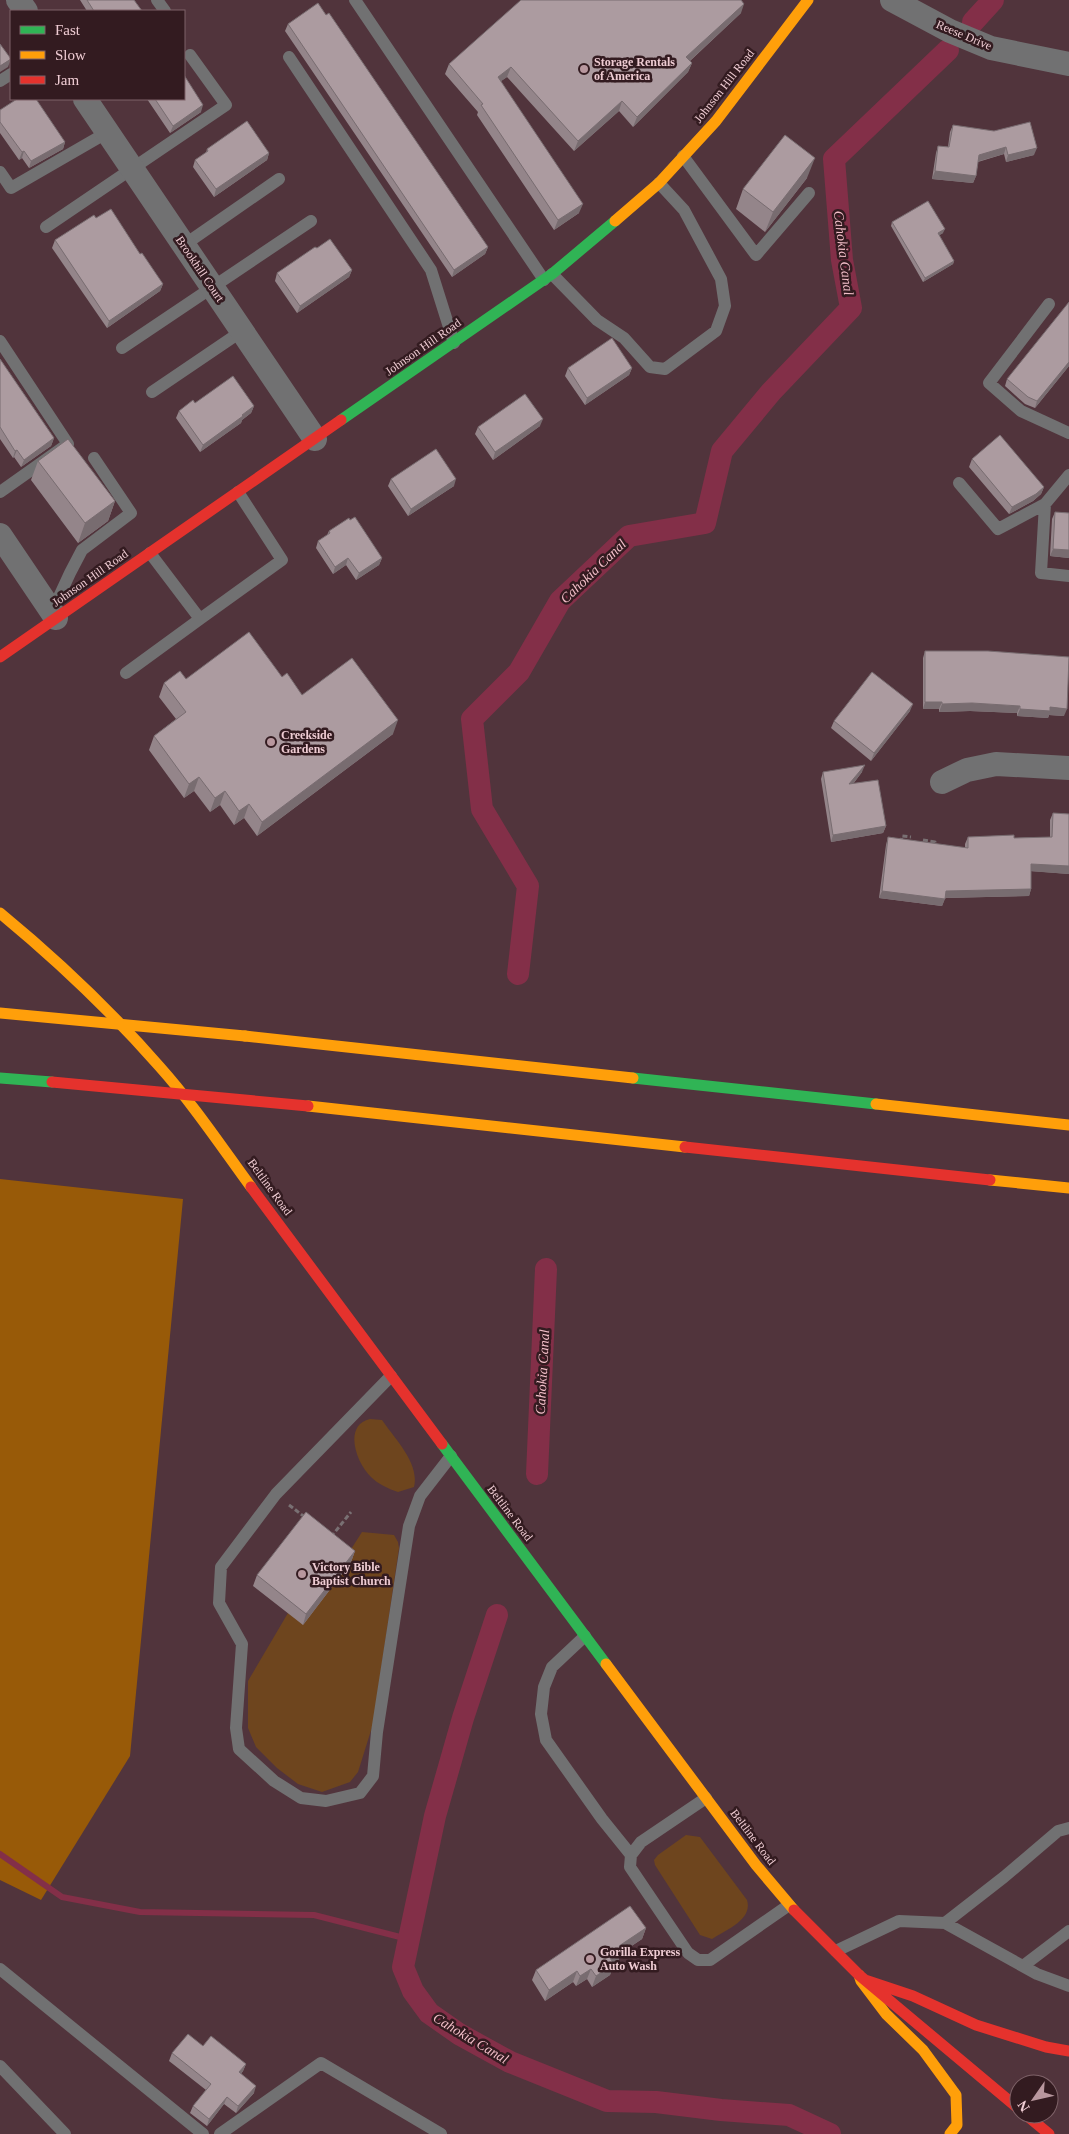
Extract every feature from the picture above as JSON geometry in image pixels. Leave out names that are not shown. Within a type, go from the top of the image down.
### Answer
[{"type":"main road","name":"Johnson Hill Road","points":[[0,657],[54,615],[150,553],[548,277],[659,183],[716,121],[808,0]]},
{"type":"main road","name":"Beltline Road","points":[[0,913],[41,947],[95,997],[160,1067],[238,1167],[585,1636],[789,1905],[862,1978],[1009,2101]]},
{"type":"main road","points":[[0,1014],[245,1036],[1069,1125]]},
{"type":"main road","points":[[0,1078],[308,1106],[1069,1188]]},
{"type":"main road","points":[[950,2134],[957,2125],[956,2095],[923,2050],[886,2014],[861,1981],[862,1978],[913,1996],[976,2025],[1046,2047],[1069,2051]]},
{"type":"main road","points":[[1036,2124],[1048,2134]]},
{"type":"street","name":"Reese Drive","points":[[892,0],[950,31],[990,48],[1069,64]]},
{"type":"street","name":"Brookhill Court","points":[[86,100],[315,439]]},
{"type":"street","points":[[0,535],[54,615]]},
{"type":"street","points":[[942,782],[967,770],[996,764],[1069,768]]},
{"type":"lane","points":[[355,0],[548,277],[597,320],[624,338],[650,367],[665,369],[716,331],[725,306],[721,280],[684,210],[659,183]]},
{"type":"lane","points":[[46,227],[133,170],[226,105],[190,55]]},
{"type":"lane","points":[[289,57],[430,270],[454,343]]},
{"type":"lane","points":[[0,172],[11,188],[108,132]]},
{"type":"lane","points":[[683,156],[756,255],[809,193]]},
{"type":"lane","points":[[184,245],[279,179]]},
{"type":"lane","points":[[122,348],[310,221]]},
{"type":"lane","points":[[1049,304],[989,382],[1021,411],[1052,427],[1069,433]]},
{"type":"lane","points":[[152,392],[242,331]]},
{"type":"lane","points":[[0,341],[68,444],[0,492]]},
{"type":"lane","points":[[54,615],[70,573],[82,550],[131,513],[94,458]]},
{"type":"lane","points":[[959,483],[998,529],[1045,504],[1069,475]]},
{"type":"lane","points":[[126,673],[282,560],[238,492]]},
{"type":"lane","points":[[1045,504],[1041,573],[1069,576]]},
{"type":"lane","points":[[150,553],[200,619]]},
{"type":"lane","points":[[391,1376],[276,1494],[220,1567],[219,1603],[242,1644],[236,1728],[239,1749],[274,1780],[301,1798],[326,1801],[360,1793],[374,1776],[377,1732],[409,1526],[420,1496],[451,1456]]},
{"type":"lane","points":[[585,1636],[552,1667],[544,1687],[541,1714],[546,1740],[602,1819],[632,1855]]},
{"type":"lane","points":[[706,1798],[641,1842],[632,1855],[630,1867],[688,1953],[698,1960],[710,1960],[789,1905]]},
{"type":"lane","points":[[945,1923],[1004,1877],[1058,1831],[1069,1828]]},
{"type":"lane","points":[[836,1951],[899,1921],[945,1923],[1023,1966],[1069,1986]]},
{"type":"lane","points":[[1023,1966],[1069,1931]]},
{"type":"lane","points":[[0,1969],[203,2134]]},
{"type":"lane","points":[[220,2134],[321,2063],[441,2134]]},
{"type":"lane","points":[[0,2066],[65,2134]]},
{"type":"path","points":[[900,852],[902,836],[911,837]]},
{"type":"path","points":[[923,840],[935,842],[933,856]]},
{"type":"path","points":[[276,1494],[310,1521]]},
{"type":"path","points":[[327,1542],[351,1512]]},
{"type":"path","points":[[324,1532],[331,1538]]},
{"type":"shaded area","points":[[0,1179],[183,1199],[130,1756],[41,1900],[0,1880]]},
{"type":"shaded area","points":[[370,1419],[382,1420],[405,1451],[413,1469],[414,1487],[398,1492],[377,1482],[366,1471],[357,1454],[354,1436],[362,1423]]},
{"type":"shaded area","points":[[362,1532],[394,1535],[399,1548],[373,1724],[358,1772],[350,1782],[322,1792],[298,1784],[277,1768],[256,1747],[248,1728],[248,1681],[288,1613],[303,1624],[351,1562],[346,1557]]},
{"type":"shaded area","points":[[686,1835],[700,1837],[747,1900],[748,1907],[742,1919],[712,1939],[700,1935],[655,1865],[654,1860],[658,1855]]},
{"type":"building","points":[[87,0],[134,0],[141,10],[93,10]]},
{"type":"building","points":[[521,0],[741,0],[744,4],[686,57],[692,63],[637,117],[622,101],[578,141],[511,67],[498,77],[583,204],[558,220],[481,105],[483,104],[449,64]]},
{"type":"building","points":[[318,3],[326,15],[329,13],[488,247],[454,270],[288,24]]},
{"type":"building","points":[[0,44],[10,60],[0,66]]},
{"type":"building","points":[[185,77],[203,105],[173,126],[156,100],[185,100]]},
{"type":"building","points":[[15,100],[37,100],[65,142],[31,161],[0,122],[0,110]]},
{"type":"building","points":[[247,121],[269,153],[216,189],[195,160],[208,151],[207,149]]},
{"type":"building","points":[[1030,122],[1037,148],[1008,155],[1006,147],[979,155],[976,176],[935,171],[938,146],[949,147],[953,125],[994,131]]},
{"type":"building","points":[[785,135],[815,158],[773,212],[743,189]]},
{"type":"building","points":[[928,201],[945,229],[938,233],[954,261],[925,278],[892,222]]},
{"type":"building","points":[[111,209],[140,254],[142,253],[163,284],[109,321],[55,240],[94,215],[96,218]]},
{"type":"building","points":[[330,239],[352,270],[300,306],[277,273]]},
{"type":"building","points":[[1069,302],[1069,362],[1037,401],[1028,397],[1007,379]]},
{"type":"building","points":[[612,338],[632,368],[587,398],[568,368]]},
{"type":"building","points":[[0,359],[54,438],[24,460],[17,450],[15,451],[0,427]]},
{"type":"building","points":[[233,376],[254,406],[203,445],[179,411],[193,400],[195,403]]},
{"type":"building","points":[[525,394],[543,419],[495,452],[478,427]]},
{"type":"building","points":[[1000,435],[1044,487],[1036,494],[1012,507],[972,459]]},
{"type":"building","points":[[68,439],[115,501],[85,523],[38,461]]},
{"type":"building","points":[[436,449],[456,479],[411,509],[391,479]]},
{"type":"building","points":[[1055,512],[1069,513],[1069,550],[1053,549]]},
{"type":"building","points":[[355,517],[382,558],[359,573],[348,558],[335,567],[318,541],[349,518],[350,520]]},
{"type":"building","name":"Creekside Gardens","points":[[249,632],[282,677],[287,673],[302,695],[352,658],[398,720],[262,822],[249,804],[239,811],[225,791],[215,798],[199,777],[189,784],[154,736],[186,712],[164,683],[180,671],[186,679]]},
{"type":"building","points":[[925,651],[988,651],[1069,657],[1067,709],[1050,707],[1050,711],[1020,709],[1020,706],[925,702]]},
{"type":"building","points":[[872,672],[913,704],[874,753],[834,721]]},
{"type":"building","points":[[865,765],[849,784],[878,780],[886,826],[833,835],[823,772]]},
{"type":"building","points":[[1053,813],[1069,814],[1069,866],[1031,864],[1031,889],[946,891],[945,899],[882,891],[888,837],[968,848],[968,837],[1014,835],[1014,838],[1052,837]]},
{"type":"building","name":"Victory Bible Baptist Church","points":[[306,1512],[355,1551],[306,1614],[257,1575]]},
{"type":"building","name":"Gorilla Express Auto Wash","points":[[630,1906],[646,1928],[619,1946],[622,1950],[610,1958],[614,1964],[596,1976],[591,1969],[580,1976],[577,1971],[549,1990],[536,1970]]},
{"type":"building","points":[[188,2034],[203,2046],[211,2036],[246,2064],[239,2072],[256,2086],[238,2106],[227,2097],[209,2119],[193,2106],[211,2084],[172,2053]]},
{"type":"waterway","name":"Cahokia Canal","points":[[973,22],[993,0]]},
{"type":"waterway","name":"Cahokia Canal","points":[[518,974],[528,886],[482,809],[472,719],[519,672],[560,601],[629,536],[705,523],[722,451],[771,392],[851,308],[842,260],[834,159],[948,50]]},
{"type":"waterway","name":"Cahokia Canal","points":[[537,1474],[546,1269]]},
{"type":"waterway","name":"Cahokia Canal","points":[[497,1615],[463,1718],[435,1816],[403,1967],[413,1991],[429,2013],[459,2034],[510,2062],[607,2101],[656,2102],[721,2110],[789,2115],[830,2134]]},
{"type":"waterway","points":[[0,1854],[62,1897],[140,1912],[314,1915],[404,1938]]},
{"type":"traffic: fast","points":[[341,420],[552,274],[615,221]]},
{"type":"traffic: fast","points":[[0,1078],[52,1082]]},
{"type":"traffic: fast","points":[[633,1078],[876,1104]]},
{"type":"traffic: fast","points":[[442,1444],[606,1664]]},
{"type":"traffic: slow","points":[[615,221],[659,183],[716,121],[808,0]]},
{"type":"traffic: slow","points":[[0,913],[42,949],[122,1025],[184,1095],[251,1187]]},
{"type":"traffic: slow","points":[[0,1013],[245,1036]]},
{"type":"traffic: slow","points":[[245,1036],[633,1078]]},
{"type":"traffic: slow","points":[[876,1104],[1069,1125]]},
{"type":"traffic: slow","points":[[308,1106],[685,1147]]},
{"type":"traffic: slow","points":[[990,1180],[1069,1188]]},
{"type":"traffic: slow","points":[[606,1664],[756,1865],[794,1910]]},
{"type":"traffic: slow","points":[[859,1975],[861,1981],[886,2014],[923,2050],[956,2095],[957,2125],[950,2134]]},
{"type":"traffic: jam","points":[[0,657],[341,420]]},
{"type":"traffic: jam","points":[[52,1082],[308,1106]]},
{"type":"traffic: jam","points":[[685,1147],[990,1180]]},
{"type":"traffic: jam","points":[[251,1187],[442,1444]]},
{"type":"traffic: jam","points":[[794,1910],[859,1975],[1009,2101]]},
{"type":"traffic: jam","points":[[865,1980],[913,1996],[976,2025],[1046,2047],[1069,2051]]},
{"type":"traffic: jam","points":[[1037,2124],[1049,2134]]},
{"type":"place","name":"Storage Rentals of America","points":[[584,69]]},
{"type":"place","name":"Creekside Gardens","points":[[271,742]]},
{"type":"place","name":"Victory Bible Baptist Church","points":[[302,1574]]},
{"type":"place","name":"Gorilla Express Auto Wash","points":[[590,1959]]}]
